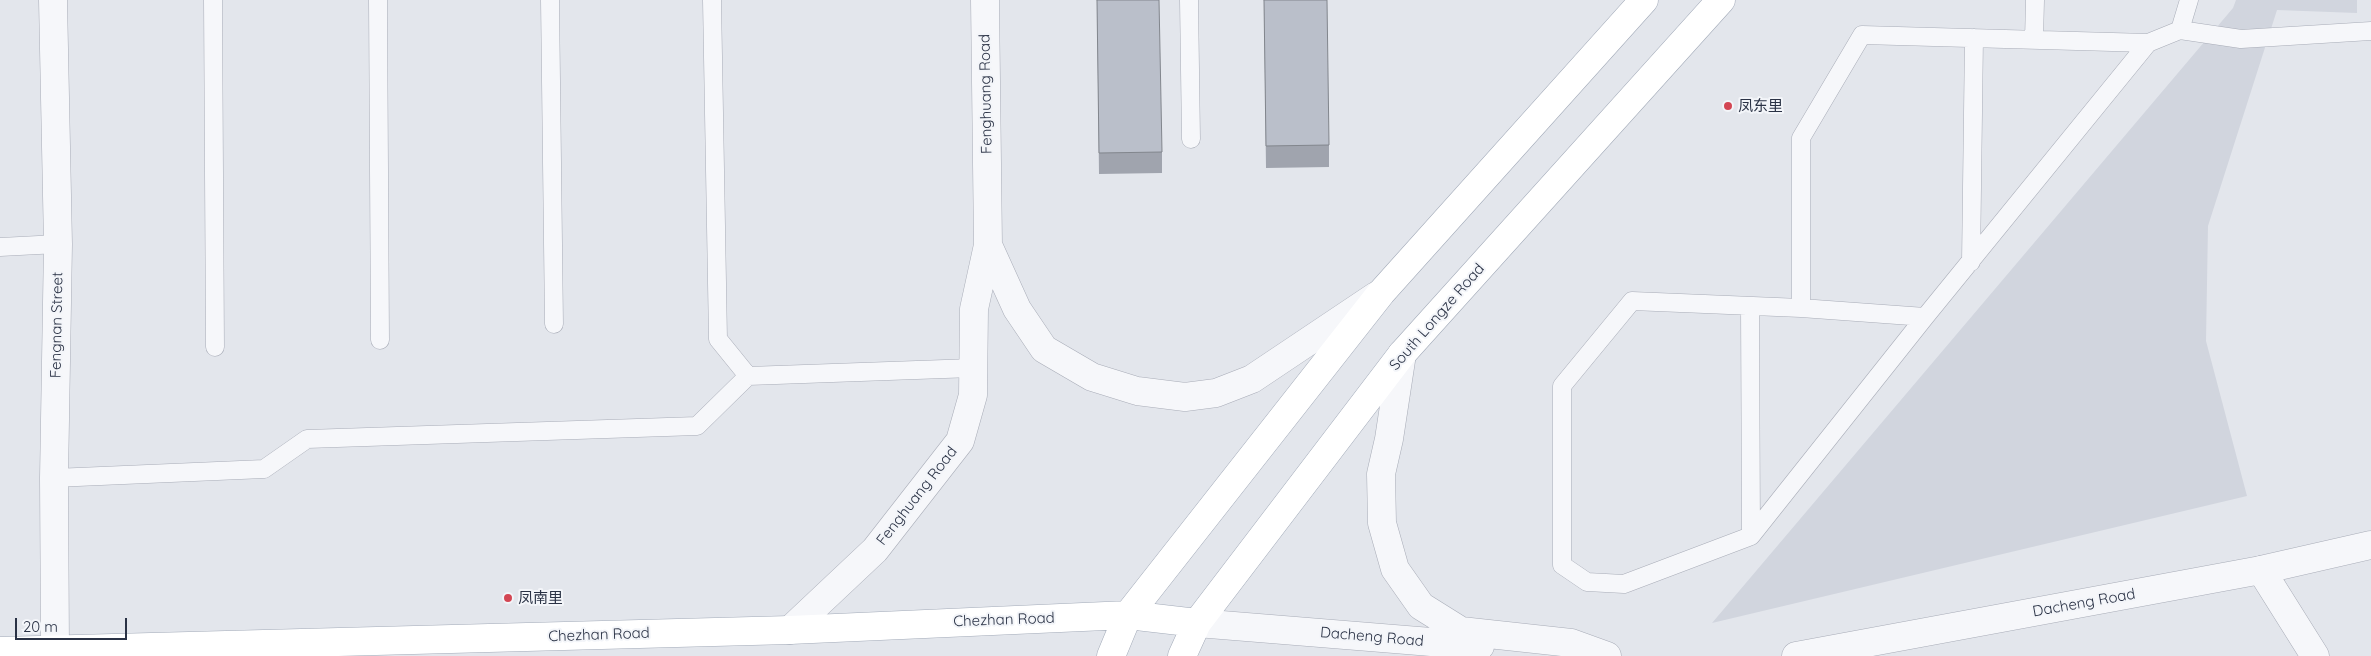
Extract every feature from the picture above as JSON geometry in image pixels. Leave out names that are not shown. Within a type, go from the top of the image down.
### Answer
[{"type":"main road","points":[[1111,656],[1128,615],[1381,293],[1644,0]]},
{"type":"main road","name":"South Longze Road","points":[[1182,656],[1197,623],[1402,354],[1721,0]]},
{"type":"main road","name":"Chezhan Road","points":[[0,651],[790,630],[1128,615],[1197,623]]},
{"type":"street","name":"Fengnan Street","points":[[53,0],[58,244],[54,478],[55,650]]},
{"type":"street","name":"Fenghuang Road","points":[[790,630],[875,550],[960,441],[973,395],[974,309],[988,245],[985,0]]},
{"type":"street","points":[[988,245],[1017,309],[1044,349],[1092,377],[1146,392],[1185,397],[1216,393],[1252,379],[1381,293]]},
{"type":"street","points":[[1402,354],[1389,439],[1381,474],[1382,522],[1395,569],[1421,606],[1461,631],[1570,643],[1607,656]]},
{"type":"street","name":"Dacheng Road","points":[[1796,656],[2261,570],[2371,545]]},
{"type":"street","points":[[2261,570],[2315,656]]},
{"type":"street","name":"Dacheng Road","points":[[1197,623],[1607,656]]},
{"type":"lane","points":[[213,0],[214,346]]},
{"type":"lane","points":[[378,0],[380,340]]},
{"type":"lane","points":[[550,0],[554,324]]},
{"type":"lane","points":[[712,0],[718,339],[748,376]]},
{"type":"lane","points":[[1189,0],[1191,139]]},
{"type":"lane","points":[[2034,40],[2035,0]]},
{"type":"lane","points":[[2180,30],[2188,0]]},
{"type":"lane","points":[[1801,308],[1801,138],[1862,35],[2148,43],[2180,30],[2241,40],[2371,31]]},
{"type":"lane","points":[[1971,262],[1974,38]]},
{"type":"lane","points":[[1925,317],[1801,308],[1632,301],[1562,386],[1562,565],[1587,582],[1624,584],[1751,536],[1925,317],[2148,43]]},
{"type":"lane","points":[[0,246],[58,244]]},
{"type":"lane","points":[[1750,306],[1751,536]]},
{"type":"lane","points":[[54,478],[264,469],[307,439],[697,426],[748,376],[973,368]]},
{"type":"shaded area","points":[[2236,0],[2357,0],[2357,13],[2277,10],[2208,226],[2206,341],[2247,496],[1712,623],[2233,8]]},
{"type":"building","points":[[1097,0],[1159,0],[1162,152],[1099,153]]},
{"type":"building","points":[[1264,0],[1327,0],[1329,145],[1266,146]]},
{"type":"place","name":"凤东里","points":[[1728,106]]},
{"type":"place","name":"凤南里","points":[[508,598]]}]
